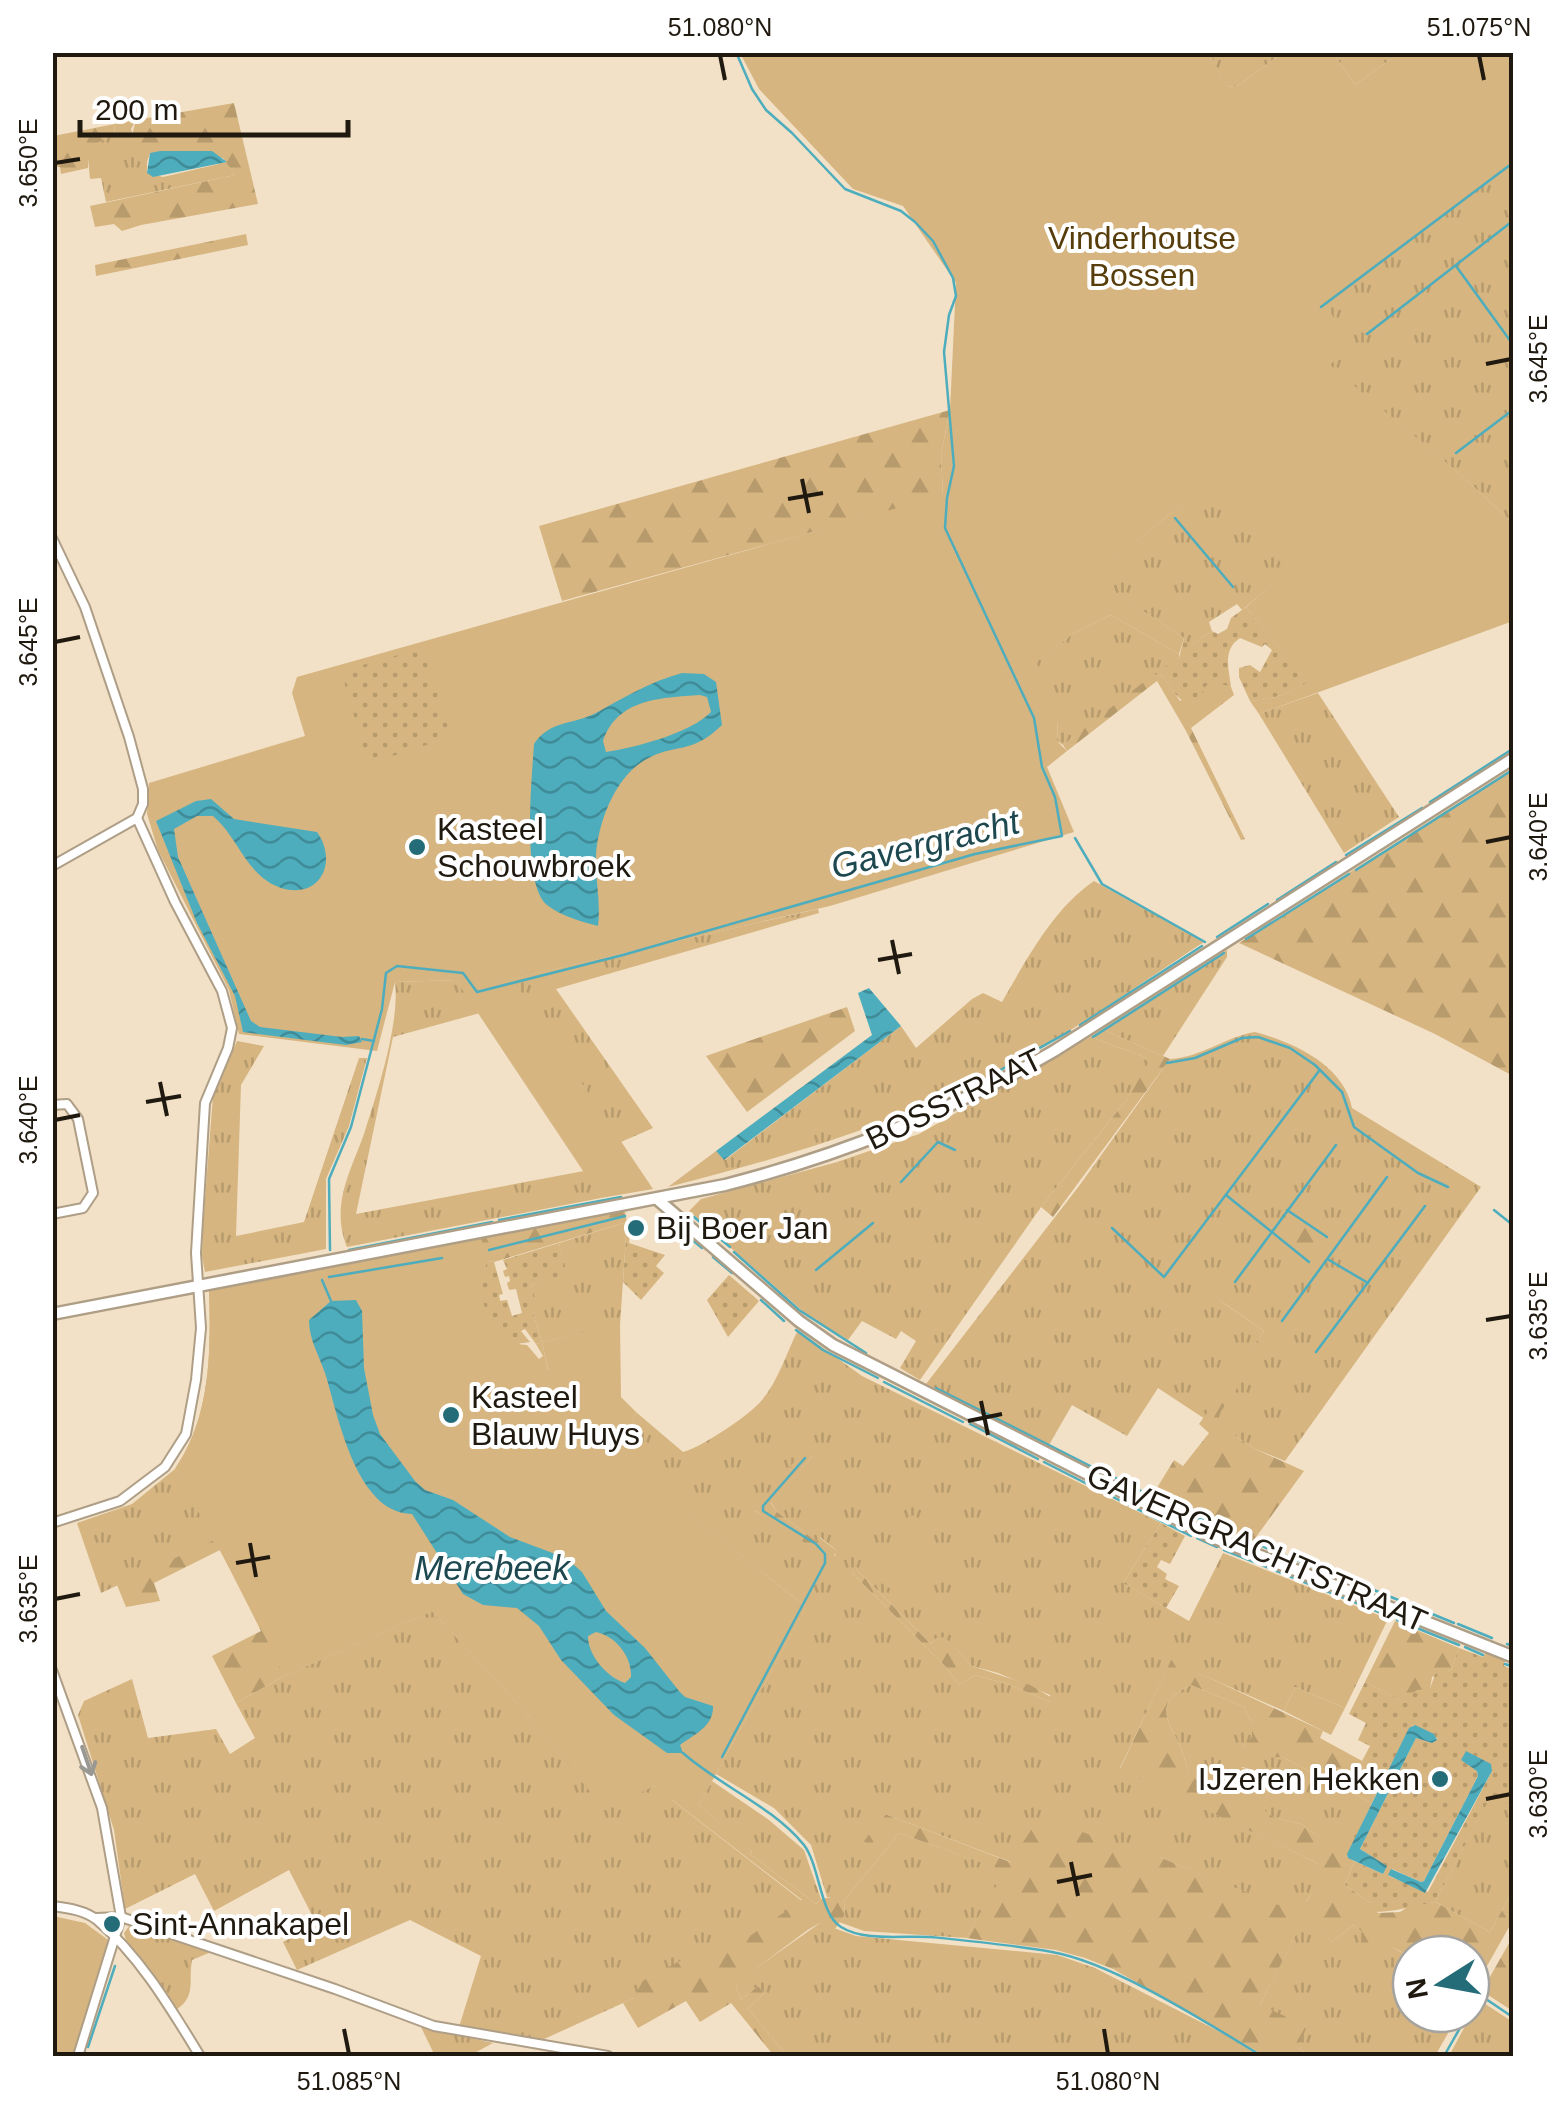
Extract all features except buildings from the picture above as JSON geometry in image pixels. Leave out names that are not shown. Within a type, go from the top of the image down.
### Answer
[{"type":"street","points":[[52,538],[86,607],[129,736],[143,804],[137,818],[52,866]]},
{"type":"street","name":"BOSSTRAAT","points":[[52,1314],[725,1185],[817,1160],[886,1135],[992,1087],[1054,1051],[1514,758]]},
{"type":"street","points":[[52,1523],[129,1496],[165,1467],[180,1447],[194,1400],[201,1328],[196,1253],[205,1103],[230,1043],[230,1016],[222,991],[137,818]]},
{"type":"street","points":[[52,1105],[67,1104],[76,1114],[93,1193],[83,1208],[52,1214]]},
{"type":"street","name":"GAVERGRACHTSTRAAT","points":[[657,1199],[798,1321],[833,1345],[1210,1536],[1514,1657]]},
{"type":"street","points":[[52,1670],[102,1808],[122,1918],[78,2056]]},
{"type":"street","points":[[52,1906],[96,1918],[122,1918],[434,2026],[608,2056]]},
{"type":"street","points":[[96,1918],[118,1938],[200,2056]]},
{"type":"green space","name":"Vinderhoutse Bossen","points":[[740,53],[1210,53],[1229,87],[1239,85],[1282,53],[1333,53],[1355,85],[1399,53],[1513,53],[1513,163],[1324,301],[1350,346],[1330,365],[1513,524],[1513,621],[1259,714],[1250,701],[1280,696],[1307,681],[1246,607],[1288,570],[1208,489],[1167,516],[1093,578],[1184,638],[1179,654],[1111,615],[1074,633],[1036,662],[1053,693],[1057,741],[1067,751],[1047,767],[1074,832],[830,906],[512,979],[653,1189],[601,1198],[456,980],[395,982],[377,1051],[239,1034],[229,990],[158,850],[147,814],[149,783],[305,736],[292,693],[297,677],[943,495],[941,454],[950,410],[956,283],[903,206],[853,189],[759,89]]},
{"type":"green space","points":[[1210,53],[1282,53],[1239,85],[1229,87],[1223,83]]},
{"type":"green space","points":[[1333,53],[1399,53],[1355,85]]},
{"type":"green space","points":[[234,103],[258,204],[122,231],[114,224],[95,227],[90,206],[235,175],[223,158],[150,153],[147,162],[140,162],[128,150],[136,120]]},
{"type":"green space","points":[[136,120],[131,129],[140,162],[147,162],[147,173],[163,177],[227,162],[235,175],[106,202],[101,178],[90,179],[87,148],[114,134],[115,124]]},
{"type":"green space","points":[[115,124],[114,134],[88,148],[88,168],[61,174],[60,167],[53,167],[53,136]]},
{"type":"green space","points":[[1513,163],[1513,524],[1329,365],[1324,300]]},
{"type":"green space","points":[[246,234],[248,245],[96,276],[95,265]]},
{"type":"green space","points":[[950,410],[941,454],[943,496],[562,601],[539,526]]},
{"type":"green space","points":[[1208,488],[1289,570],[1242,610],[1237,604],[1209,622],[1212,631],[1190,646],[1184,638],[1092,578],[1167,516]]},
{"type":"green space","points":[[1246,607],[1308,681],[1280,696],[1250,701],[1239,668],[1250,665],[1260,672],[1272,650],[1265,644],[1262,647],[1240,638],[1229,654],[1231,687],[1212,681],[1204,688],[1198,704],[1182,700],[1163,676],[1154,674],[1179,658],[1184,638],[1191,645],[1212,631],[1218,634]]},
{"type":"green space","points":[[1111,615],[1179,654],[1179,658],[1063,745],[1057,741],[1058,719],[1035,662],[1074,633]]},
{"type":"green space","points":[[423,648],[451,737],[368,764],[341,671]]},
{"type":"green space","points":[[1154,674],[1163,676],[1180,701],[1212,680],[1231,687],[1234,695],[1191,728],[1245,839],[1241,840],[1157,681],[1067,751],[1063,745]]},
{"type":"green space","points":[[1318,693],[1399,817],[1344,853],[1259,714]]},
{"type":"green space","points":[[1513,768],[1513,1076],[1435,1034],[1239,943]]},
{"type":"green space","points":[[1094,881],[1204,942],[1059,1037],[970,1085],[843,1136],[668,1187],[716,1151],[725,1160],[901,1026],[916,1048],[983,993],[1002,1002],[1053,921]]},
{"type":"green space","points":[[818,909],[819,913],[556,989],[653,1128],[621,1142],[511,979]]},
{"type":"green space","points":[[1227,950],[1227,957],[1163,1056],[1102,1029]]},
{"type":"green space","points":[[456,980],[480,1013],[393,1037],[356,1214],[584,1171],[601,1198],[347,1247],[341,1203],[386,1058],[394,1018],[395,982]]},
{"type":"green space","points":[[847,1007],[855,1031],[747,1112],[706,1056]]},
{"type":"green space","points":[[1102,1029],[1170,1059],[1053,1217],[1041,1207],[1127,1099],[1148,1063],[1145,1057],[1090,1037]]},
{"type":"green space","points":[[1255,1032],[1315,1058],[1339,1079],[1352,1108],[1481,1187],[1285,1461],[1255,1449],[1213,1421],[1275,1333],[1219,1300],[1264,1331],[1205,1419],[1158,1388],[1127,1436],[1072,1405],[1049,1445],[926,1384],[1079,1186],[1170,1059],[1193,1055]]},
{"type":"green space","points":[[1090,1037],[1145,1057],[1149,1063],[1127,1099],[1041,1207],[920,1380],[900,1368],[916,1341],[901,1331],[896,1339],[862,1321],[848,1340],[807,1315],[689,1211],[701,1199],[837,1162],[919,1134]]},
{"type":"green space","points":[[237,1041],[264,1046],[241,1085],[236,1236],[304,1222],[359,1058],[367,1058],[349,1126],[326,1179],[326,1249],[205,1272],[203,1225],[213,1096]]},
{"type":"green space","points":[[1290,1205],[1335,1238],[1310,1272],[1265,1239]]},
{"type":"green space","points":[[625,1211],[627,1222],[488,1261],[481,1277],[516,1344],[527,1345],[539,1359],[543,1356],[536,1344],[542,1342],[548,1371],[505,1384],[806,1607],[699,1805],[752,1850],[750,1854],[816,1904],[837,1896],[874,1851],[864,1841],[885,1814],[1010,1862],[1039,1818],[1159,1857],[1278,1905],[1286,1896],[1306,1902],[1325,1874],[1317,1863],[1120,1769],[1171,1660],[1323,1731],[1320,1738],[1386,1774],[1372,1803],[1282,1757],[1253,1757],[1243,1747],[1252,1737],[1252,1723],[1244,1707],[1191,1685],[1170,1699],[1167,1715],[1193,1777],[1227,1790],[1233,1784],[1234,1766],[1261,1772],[1268,1790],[1264,1810],[1274,1817],[1301,1824],[1354,1861],[1345,1885],[1371,1903],[1378,1913],[1400,1912],[1409,1906],[1435,1902],[1490,1932],[1513,1890],[1513,1920],[1491,1959],[1491,1934],[1391,1934],[1391,1948],[1367,1956],[1361,1946],[1364,1933],[1353,1925],[1332,1942],[1305,1917],[1260,2005],[1307,2026],[1298,2048],[1312,2056],[1265,2056],[1113,1969],[1056,1950],[966,1938],[1005,1871],[899,1833],[844,1901],[845,1914],[835,1929],[826,1932],[820,1923],[809,1929],[736,1987],[741,2000],[758,1986],[764,1993],[748,2008],[787,2056],[774,2056],[731,2003],[700,2022],[686,2001],[638,2028],[623,2003],[634,1998],[642,1981],[697,1952],[705,1967],[802,1900],[654,1786],[605,1810],[530,1717],[432,1611],[284,1676],[236,1703],[212,1656],[261,1631],[220,1550],[154,1583],[160,1601],[126,1607],[117,1585],[214,1540],[175,1469],[187,1449],[202,1405],[209,1360],[209,1290]]},
{"type":"green space","points":[[627,1222],[620,1325],[542,1342],[533,1313],[538,1311],[531,1285],[566,1273],[559,1243]]},
{"type":"green space","points":[[627,1222],[631,1222],[629,1243],[665,1255],[656,1266],[664,1273],[641,1300],[623,1282]]},
{"type":"green space","points":[[481,1238],[499,1298],[534,1375],[548,1370],[542,1342],[620,1324],[621,1397],[636,1412],[618,1457],[806,1607],[699,1805],[669,1799],[654,1786],[605,1810],[530,1717],[432,1611],[284,1676],[175,1469],[187,1449],[202,1405],[209,1360],[209,1290]]},
{"type":"green space","points":[[559,1243],[567,1274],[531,1285],[539,1311],[533,1313],[542,1342],[536,1344],[525,1329],[521,1331],[530,1342],[516,1344],[497,1327],[485,1308],[482,1286],[488,1261],[494,1262],[503,1294],[499,1295],[500,1301],[507,1300],[512,1316],[522,1313],[516,1289],[509,1290],[503,1260]]},
{"type":"green space","points":[[729,1275],[759,1301],[728,1337],[707,1300]]},
{"type":"green space","points":[[1223,1292],[1276,1333],[1214,1421],[1255,1449],[1304,1471],[1251,1544],[1205,1526],[1152,1496],[1174,1460],[1183,1466],[1209,1433],[1199,1424],[1264,1331],[1218,1299]]},
{"type":"green space","points":[[798,1330],[862,1376],[1161,1523],[1123,1583],[1189,1621],[1223,1553],[1388,1619],[1345,1708],[1295,1687],[1284,1711],[1171,1661],[1120,1768],[1317,1863],[1326,1874],[1305,1903],[1278,1906],[1159,1857],[1011,1862],[885,1814],[875,1851],[837,1897],[827,1897],[811,1845],[774,1808],[716,1774],[806,1607],[617,1457],[636,1412],[683,1452],[725,1430],[768,1392]],"holes":[[[804,1451],[812,1457],[771,1502],[777,1512],[816,1541],[820,1537],[836,1550],[835,1556],[755,1511]],[[856,1569],[931,1644],[937,1638],[956,1649],[972,1666],[1050,1695],[1050,1702],[975,1675],[959,1685],[946,1667],[852,1573]]]},
{"type":"green space","points":[[804,1450],[812,1457],[771,1503],[777,1512],[816,1541],[819,1537],[837,1551],[831,1560],[754,1510]]},
{"type":"green space","points":[[175,1469],[215,1540],[101,1593],[77,1523],[132,1504]]},
{"type":"green space","points":[[912,1515],[928,1525],[918,1542],[936,1554],[906,1598],[871,1577]]},
{"type":"green space","points":[[1161,1523],[1185,1536],[1170,1564],[1161,1560],[1157,1567],[1167,1574],[1165,1579],[1179,1586],[1166,1608],[1123,1583]]},
{"type":"green space","points":[[855,1568],[931,1644],[945,1637],[972,1666],[1030,1685],[1054,1699],[1050,1702],[975,1675],[959,1685],[946,1667],[852,1573]]},
{"type":"green space","points":[[432,1611],[530,1717],[605,1809],[654,1786],[802,1901],[705,1968],[696,1953],[634,1998],[542,2040],[459,2027],[481,1956],[410,1920],[297,1970],[283,1942],[317,1925],[289,1870],[214,1911],[195,1874],[125,1909],[114,1830],[78,1715],[84,1701],[132,1679],[148,1738],[216,1729],[230,1754],[255,1738],[236,1703],[284,1676]]},
{"type":"green space","points":[[1395,1621],[1459,1648],[1451,1670],[1432,1677],[1430,1690],[1423,1690],[1408,1704],[1365,1682]]},
{"type":"green space","points":[[1459,1648],[1483,1657],[1486,1652],[1505,1660],[1504,1666],[1513,1670],[1513,1807],[1491,1796],[1435,1902],[1372,1912],[1371,1903],[1345,1885],[1354,1861],[1383,1874],[1386,1866],[1360,1849],[1416,1738],[1432,1743],[1438,1739],[1413,1725],[1386,1774],[1362,1761],[1370,1746],[1358,1740],[1366,1723],[1349,1714],[1365,1682],[1407,1703],[1409,1695],[1417,1690],[1430,1689],[1435,1674],[1451,1670]],"holes":[[[1477,1771],[1492,1771],[1428,1892],[1389,1876],[1392,1869],[1424,1881],[1478,1776]]]},
{"type":"green space","points":[[1191,1685],[1244,1707],[1252,1723],[1252,1738],[1243,1747],[1282,1757],[1372,1803],[1347,1857],[1301,1824],[1263,1810],[1268,1790],[1261,1772],[1242,1767],[1227,1790],[1190,1775],[1169,1723],[1167,1707],[1170,1699]]},
{"type":"green space","points":[[1295,1687],[1345,1708],[1331,1735],[1284,1711]]},
{"type":"green space","points":[[712,1781],[804,1850],[821,1899],[816,1904],[750,1854],[752,1851],[699,1805]]},
{"type":"green space","points":[[1491,1795],[1513,1807],[1513,1890],[1490,1932],[1435,1902]]},
{"type":"green space","points":[[899,1833],[1006,1871],[966,1938],[864,1931],[839,1922],[845,1914],[844,1901]]},
{"type":"green space","points":[[53,1916],[85,1923],[111,1942],[76,2056],[53,2056]]},
{"type":"green space","points":[[1305,1916],[1318,1924],[1332,1942],[1353,1925],[1391,1947],[1391,2034],[1448,2034],[1435,2056],[1312,2056],[1298,2048],[1260,2005]]},
{"type":"green space","points":[[820,1923],[856,1936],[1057,1955],[1095,1968],[1260,2056],[787,2056],[748,2008],[764,1993],[758,1986],[741,2000],[736,1987],[742,1978]]},
{"type":"green space","points":[[130,1925],[211,1952],[192,1960],[189,1994],[176,2010],[127,1944],[124,1933]]},
{"type":"green space","points":[[1513,1936],[1511,2010],[1491,1997],[1491,1975]]},
{"type":"green space","points":[[1491,2008],[1513,2022],[1513,2056],[1449,2056],[1461,2034],[1491,2034]]},
{"type":"green space","points":[[421,2027],[493,2043],[469,2056],[435,2056]]},
{"type":"water","points":[[212,151],[227,162],[153,177],[147,173],[150,153]]},
{"type":"water","points":[[704,674],[716,682],[722,725],[701,741],[645,760],[625,778],[604,815],[597,842],[598,926],[564,915],[547,905],[534,875],[530,804],[534,744],[555,727],[587,717],[670,677]],"holes":[[[670,697],[707,697],[711,712],[690,727],[606,752],[603,741],[610,727],[630,708]]]},
{"type":"water","points":[[211,799],[234,819],[317,832],[326,855],[316,883],[295,890],[281,888],[259,875],[213,816],[197,816],[174,829],[178,857],[251,1021],[260,1027],[359,1036],[362,1042],[346,1045],[243,1032],[235,996],[197,923],[156,821],[196,801]]},
{"type":"water","points":[[869,988],[901,1026],[724,1160],[716,1151],[872,1035],[858,993]]},
{"type":"water","name":"Merebeek","points":[[356,1300],[362,1311],[364,1368],[373,1415],[380,1434],[415,1481],[510,1537],[566,1558],[582,1572],[606,1611],[645,1648],[679,1691],[685,1697],[713,1706],[707,1724],[680,1745],[683,1753],[667,1753],[614,1715],[561,1660],[539,1626],[517,1608],[483,1605],[463,1594],[412,1514],[392,1509],[376,1497],[352,1458],[311,1334],[309,1320],[331,1301]],"holes":[[[603,1634],[626,1655],[631,1677],[625,1683],[605,1671],[591,1651],[588,1636]]]},
{"type":"water","points":[[1415,1725],[1434,1734],[1437,1740],[1432,1743],[1416,1738],[1360,1849],[1387,1866],[1383,1874],[1348,1858],[1347,1854],[1409,1728]]},
{"type":"water","points":[[1466,1751],[1491,1764],[1492,1771],[1425,1893],[1388,1875],[1391,1869],[1424,1881],[1478,1776],[1461,1760]]},
{"type":"waterway","name":"Gavergracht","points":[[330,1250],[329,1179],[351,1127],[382,1009],[386,973],[397,966],[463,973],[477,992],[623,955],[975,854],[1062,836],[1055,797],[1042,767],[1034,718],[945,528],[954,466],[944,352],[956,296],[953,278],[933,241],[915,222],[901,211],[845,189],[766,110],[736,52]]},
{"type":"waterway","points":[[1321,307],[1514,162]]},
{"type":"waterway","points":[[1367,334],[1514,220]]},
{"type":"waterway","points":[[1456,266],[1514,346]]},
{"type":"waterway","points":[[1456,453],[1514,409]]},
{"type":"waterway","points":[[1175,518],[1233,587]]},
{"type":"waterway","points":[[1430,802],[1514,748]]},
{"type":"waterway","points":[[1356,870],[1514,769]]},
{"type":"waterway","points":[[1346,855],[1422,808]]},
{"type":"waterway","points":[[1075,838],[1102,884],[1205,942]]},
{"type":"waterway","points":[[1277,900],[1336,862]]},
{"type":"waterway","points":[[1246,939],[1349,874]]},
{"type":"waterway","points":[[1217,937],[1268,904]]},
{"type":"waterway","points":[[1080,1025],[1202,946]]},
{"type":"waterway","points":[[1093,1037],[1224,953]]},
{"type":"waterway","points":[[988,1077],[1070,1031]]},
{"type":"waterway","points":[[1167,1063],[1195,1058],[1242,1038],[1258,1037],[1290,1048],[1315,1065],[1342,1092],[1354,1127],[1418,1173],[1448,1187]]},
{"type":"waterway","points":[[362,1039],[374,1041]]},
{"type":"waterway","points":[[1112,1228],[1164,1277],[1319,1071]]},
{"type":"waterway","points":[[901,1182],[938,1142],[955,1150]]},
{"type":"waterway","points":[[1235,1282],[1336,1145]]},
{"type":"waterway","points":[[1282,1321],[1387,1177]]},
{"type":"waterway","points":[[1226,1195],[1309,1262]]},
{"type":"waterway","points":[[499,1220],[621,1197]]},
{"type":"waterway","points":[[1316,1352],[1425,1206]]},
{"type":"waterway","points":[[1287,1210],[1327,1237]]},
{"type":"waterway","points":[[1494,1210],[1514,1226]]},
{"type":"waterway","points":[[489,1250],[625,1216]]},
{"type":"waterway","points":[[694,1217],[730,1247]]},
{"type":"waterway","points":[[349,1250],[492,1222]]},
{"type":"waterway","points":[[816,1270],[873,1223]]},
{"type":"waterway","points":[[678,1228],[702,1248]]},
{"type":"waterway","points":[[734,1252],[799,1310],[866,1353]]},
{"type":"waterway","points":[[713,1257],[732,1273]]},
{"type":"waterway","points":[[329,1277],[442,1258]]},
{"type":"waterway","points":[[1329,1260],[1368,1283]]},
{"type":"waterway","name":"Gavergracht","points":[[322,1280],[331,1301]]},
{"type":"waterway","points":[[761,1300],[784,1321]]},
{"type":"waterway","points":[[796,1330],[823,1350],[878,1378]]},
{"type":"waterway","points":[[884,1382],[963,1422]]},
{"type":"waterway","points":[[936,1388],[1108,1475]]},
{"type":"waterway","points":[[970,1424],[1038,1459]]},
{"type":"waterway","points":[[722,1757],[825,1563],[825,1554],[816,1544],[763,1511],[763,1506],[805,1458]]},
{"type":"waterway","points":[[1044,1462],[1101,1491]]},
{"type":"waterway","points":[[1114,1477],[1145,1493]]},
{"type":"waterway","points":[[1107,1494],[1191,1536]]},
{"type":"waterway","points":[[1151,1496],[1228,1532]]},
{"type":"waterway","points":[[1197,1538],[1217,1547]]},
{"type":"waterway","points":[[1257,1544],[1363,1587]]},
{"type":"waterway","points":[[1224,1550],[1384,1614]]},
{"type":"waterway","points":[[1374,1590],[1454,1623]]},
{"type":"waterway","points":[[1397,1620],[1459,1645]]},
{"type":"waterway","points":[[1458,1624],[1492,1638]]},
{"type":"waterway","points":[[1507,1644],[1514,1646]]},
{"type":"waterway","points":[[1465,1647],[1483,1655]]},
{"type":"waterway","points":[[1505,1664],[1514,1667]]},
{"type":"waterway","name":"Merebeek","points":[[683,1753],[777,1819],[804,1845],[824,1901],[841,1927],[873,1936],[931,1937],[1077,1958],[1160,1996],[1262,2056]]},
{"type":"waterway","points":[[88,2047],[115,1966]]},
{"type":"waterway","name":"Merebeek","points":[[1491,2002],[1514,2018]]},
{"type":"waterway","name":"Merebeek","points":[[1444,2056],[1457,2034]]},
{"type":"place","name":"Kasteel Schouwbroek","points":[[417,847]]},
{"type":"place","name":"Bij Boer Jan","points":[[636,1228]]},
{"type":"place","name":"Kasteel Blauw Huys","points":[[451,1415]]},
{"type":"place","name":"IJzeren Hekken","points":[[1440,1779]]},
{"type":"place","name":"Sint-Annakapel","points":[[112,1924]]}]
